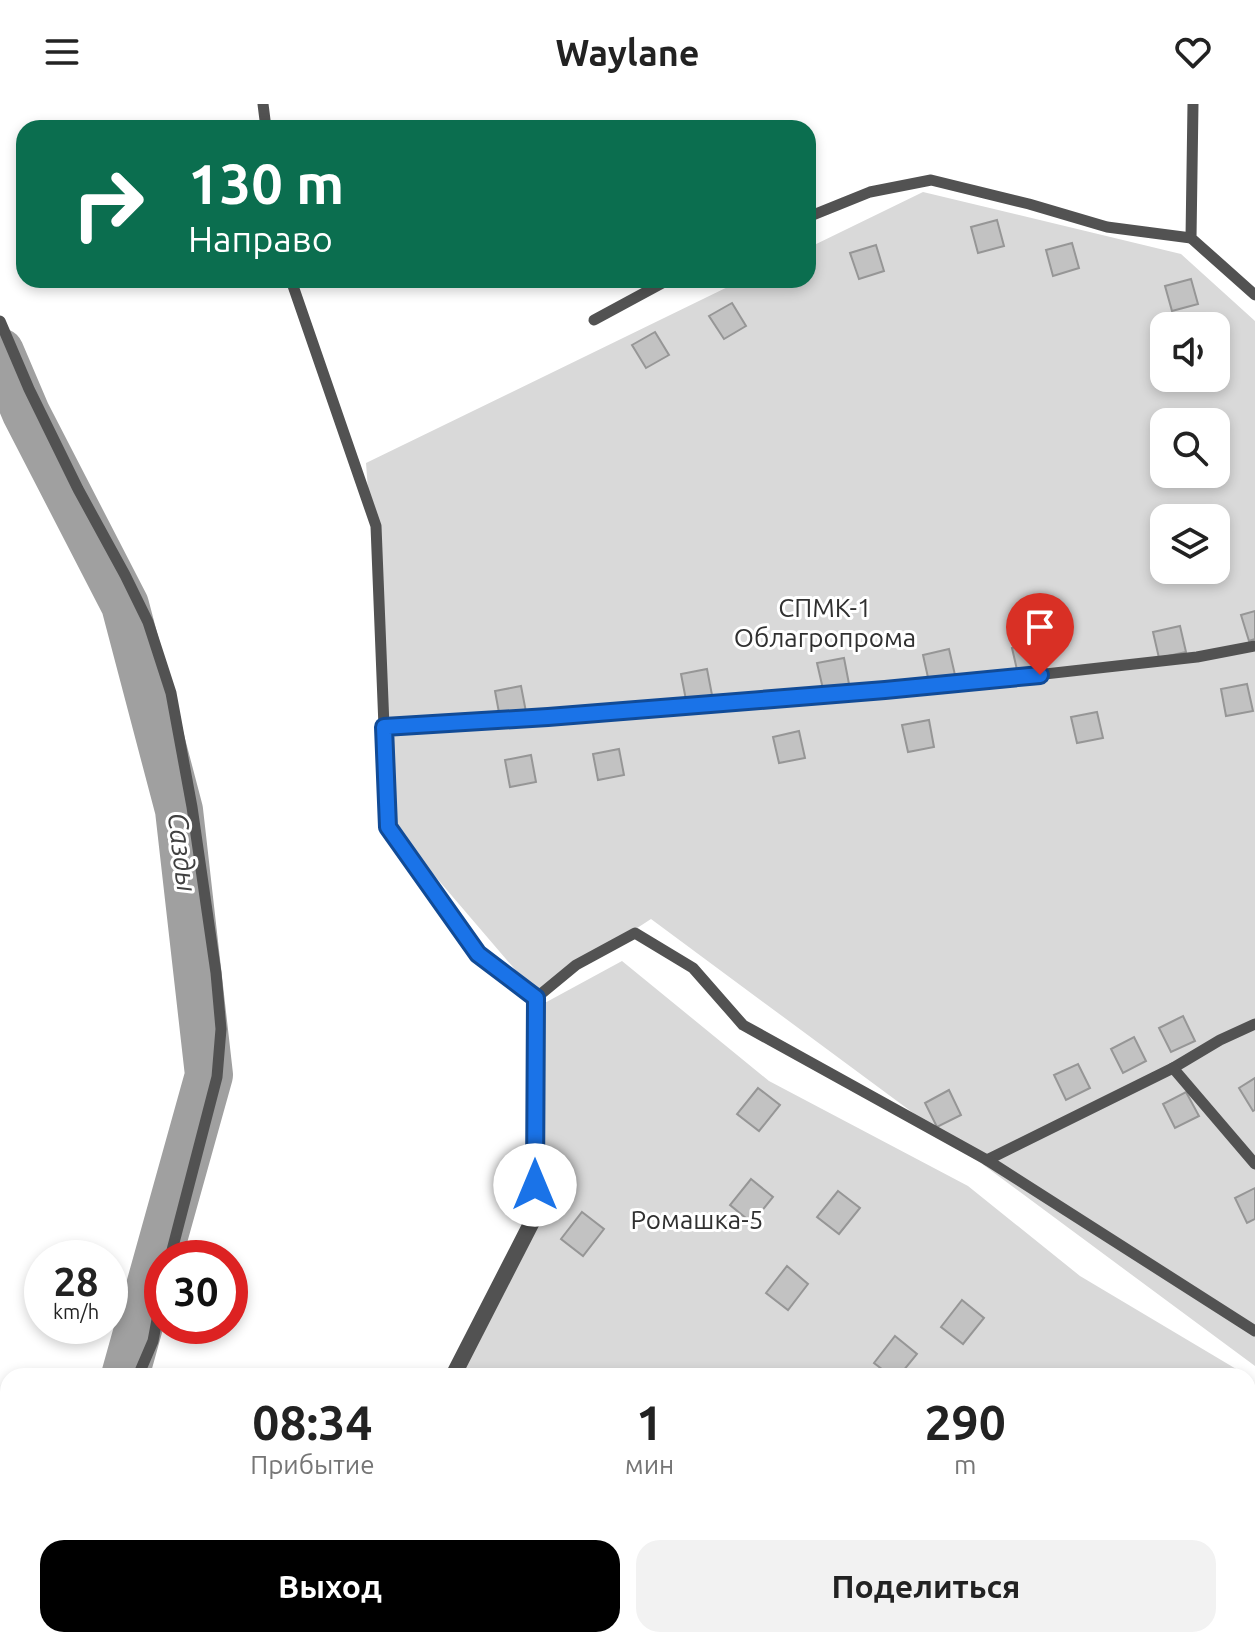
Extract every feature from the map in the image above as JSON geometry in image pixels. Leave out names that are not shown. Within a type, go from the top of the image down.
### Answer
[{"type":"street","points":[[457,1368],[535,1216],[536,998]]},
{"type":"lane","points":[[1191,238],[1193,104]]},
{"type":"lane","points":[[816,214],[870,192],[931,180],[1107,227],[1191,238],[1255,295]]},
{"type":"lane","points":[[294,288],[376,526],[388,827],[478,954],[536,998],[576,965],[635,933],[693,968],[743,1025],[987,1160],[1255,1331]]},
{"type":"lane","points":[[594,320],[653,288]]},
{"type":"lane","points":[[0,321],[36,404],[148,622],[171,693],[216,973],[221,1029],[217,1077],[175,1240]]},
{"type":"lane","points":[[384,727],[946,685],[1197,657],[1255,646]]},
{"type":"lane","points":[[987,1160],[1255,1024]]},
{"type":"lane","points":[[1173,1068],[1255,1164]]},
{"type":"lane","points":[[141,1368],[152,1344]]},
{"type":"green space","name":"СПМК-1 Облагропрома","points":[[923,192],[1181,254],[1255,321],[1255,1366],[651,919],[536,994],[393,827],[366,463],[726,288],[816,288],[816,244]]},
{"type":"green space","name":"Ромашка-5","points":[[622,961],[769,1081],[968,1186],[1080,1276],[1235,1368],[457,1368],[541,1220],[541,1005]]},
{"type":"building","points":[[997,220],[1004,246],[978,253],[971,227]]},
{"type":"building","points":[[1072,243],[1079,268],[1053,276],[1046,250]]},
{"type":"building","points":[[876,245],[884,271],[859,279],[850,253]]},
{"type":"building","points":[[1191,279],[1198,304],[1172,311],[1165,286]]},
{"type":"building","points":[[732,303],[746,326],[724,339],[709,316]]},
{"type":"building","points":[[655,332],[669,355],[646,368],[632,345]]},
{"type":"building","points":[[1255,611],[1255,639],[1249,641],[1241,615]]},
{"type":"building","points":[[1180,626],[1186,652],[1159,658],[1153,632]]},
{"type":"building","points":[[1038,642],[1044,668],[1018,674],[1012,648]]},
{"type":"building","points":[[949,649],[955,675],[929,682],[923,655]]},
{"type":"building","points":[[844,658],[849,684],[823,689],[817,663]]},
{"type":"building","points":[[707,669],[712,695],[686,700],[681,674]]},
{"type":"building","points":[[1247,684],[1253,711],[1226,716],[1221,689]]},
{"type":"building","points":[[521,686],[526,712],[500,718],[495,691]]},
{"type":"building","points":[[1097,712],[1103,738],[1077,743],[1071,717]]},
{"type":"building","points":[[929,720],[934,747],[908,752],[902,725]]},
{"type":"building","points":[[799,731],[805,758],[779,763],[773,737]]},
{"type":"building","points":[[619,749],[624,775],[598,780],[593,754]]},
{"type":"building","points":[[531,755],[536,782],[510,787],[505,760]]},
{"type":"building","points":[[1183,1016],[1195,1041],[1171,1052],[1159,1028]]},
{"type":"building","points":[[1134,1037],[1146,1061],[1123,1073],[1111,1049]]},
{"type":"building","points":[[1078,1064],[1090,1088],[1066,1100],[1054,1075]]},
{"type":"building","points":[[1255,1078],[1255,1110],[1253,1111],[1239,1088]]},
{"type":"building","points":[[758,1088],[780,1105],[759,1131],[737,1114]]},
{"type":"building","points":[[949,1090],[961,1115],[937,1127],[925,1103]]},
{"type":"building","points":[[1186,1092],[1199,1116],[1175,1128],[1163,1104]]},
{"type":"building","points":[[751,1179],[773,1197],[752,1223],[730,1205]]},
{"type":"building","points":[[1255,1188],[1255,1219],[1247,1223],[1235,1198]]},
{"type":"building","points":[[838,1191],[860,1208],[839,1234],[817,1217]]},
{"type":"building","points":[[582,1212],[604,1229],[583,1256],[561,1239]]},
{"type":"building","points":[[787,1266],[808,1284],[788,1310],[766,1293]]},
{"type":"building","points":[[962,1300],[984,1318],[963,1344],[941,1327]]},
{"type":"building","points":[[895,1336],[917,1354],[906,1368],[881,1368],[874,1363]]},
{"type":"waterway","name":"Сазды","points":[[0,352],[26,413],[125,605],[179,810],[209,1075],[127,1368]]},
{"type":"route","points":[[535,1185],[536,998],[478,954],[388,827],[384,727],[548,717],[1040,675]]}]
